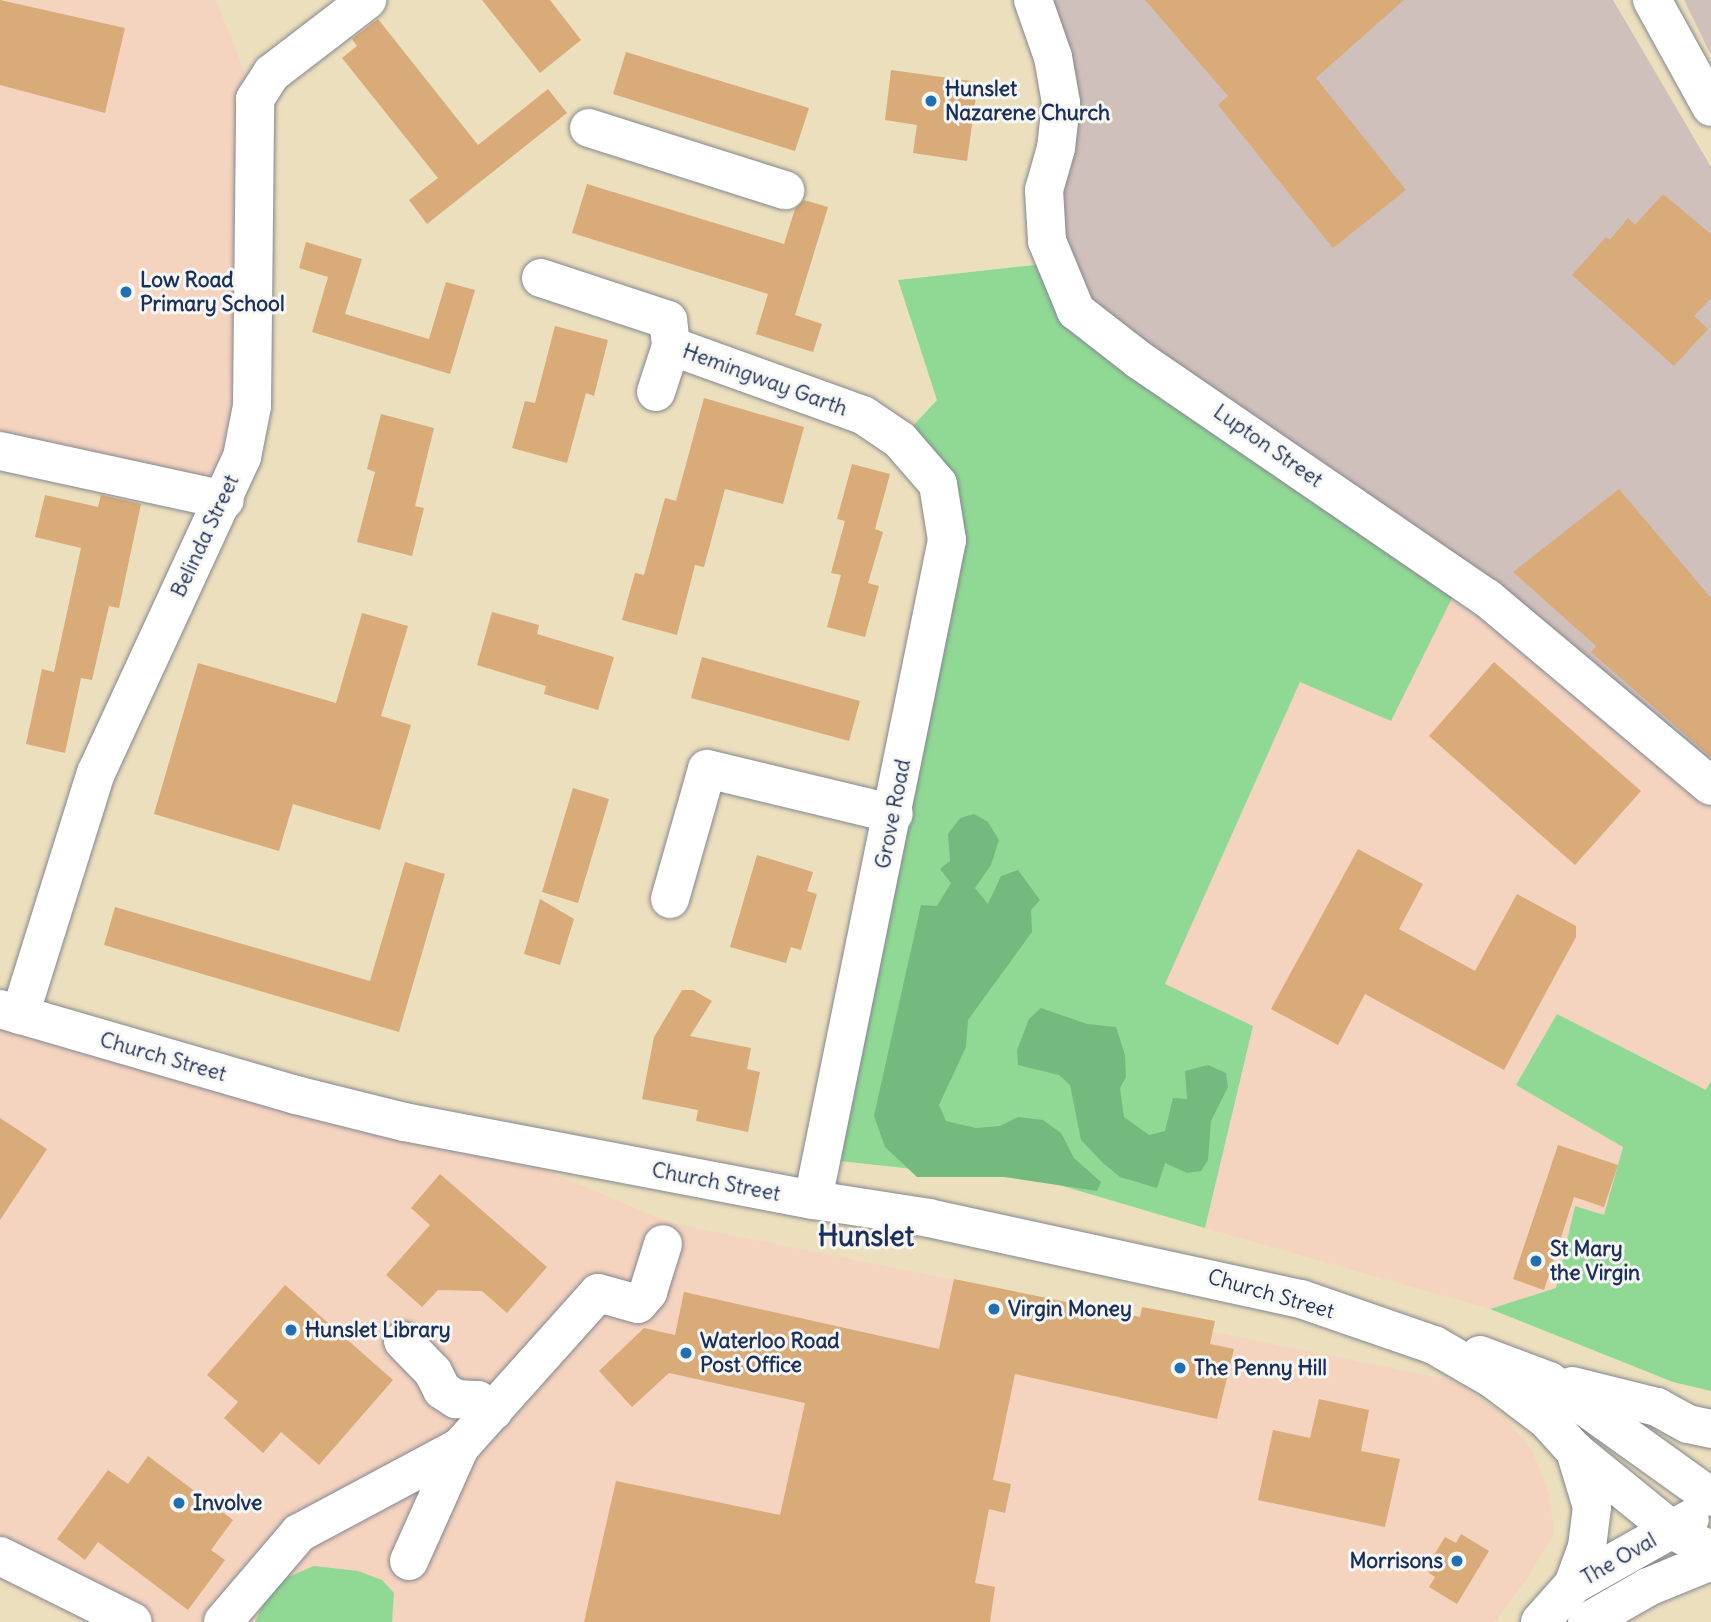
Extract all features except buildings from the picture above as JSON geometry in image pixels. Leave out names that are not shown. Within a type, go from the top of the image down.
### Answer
[{"type":"street","name":"Belinda Street","points":[[10,1012],[96,773],[185,574],[225,500],[242,457],[252,406],[250,207],[255,99],[272,73],[367,0]]},
{"type":"street","name":"Lupton Street","points":[[1033,0],[1053,57],[1061,103],[1056,148],[1044,190],[1047,241],[1076,311],[1139,360],[1488,598],[1711,786]]},
{"type":"street","points":[[1652,0],[1711,107]]},
{"type":"street","points":[[589,128],[785,190]]},
{"type":"street","points":[[541,278],[668,320],[671,346]]},
{"type":"street","name":"Hemingway Garth","points":[[656,392],[671,346],[863,415],[900,440]]},
{"type":"street","name":"Grove Road","points":[[813,1200],[894,814],[947,540],[938,484],[900,440]]},
{"type":"street","points":[[0,451],[225,500]]},
{"type":"street","points":[[670,899],[707,769],[894,814]]},
{"type":"street","name":"Church Street","points":[[10,1012],[296,1095],[404,1122],[813,1200],[929,1218],[1195,1273],[1301,1299],[1434,1345],[1493,1379],[1547,1420],[1575,1451],[1671,1529],[1711,1551]]},
{"type":"street","points":[[409,1562],[460,1447],[598,1293],[638,1304],[648,1292],[663,1244]]},
{"type":"street","points":[[403,1341],[433,1372],[442,1390],[456,1399],[478,1400],[493,1411]]},
{"type":"street","name":"Church Street","points":[[1434,1345],[1451,1345],[1549,1381],[1711,1497]]},
{"type":"street","points":[[1549,1381],[1657,1407],[1688,1424],[1711,1429]]},
{"type":"street","points":[[223,1622],[299,1533],[460,1447]]},
{"type":"street","points":[[1573,1584],[1587,1547],[1592,1507],[1575,1451]]},
{"type":"street","name":"The Oval","points":[[1540,1622],[1573,1584],[1711,1508]]},
{"type":"street","points":[[0,1556],[133,1622]]},
{"type":"street","name":"The Oval","points":[[1587,1622],[1648,1587],[1711,1560]]},
{"type":"shaded area","name":"Low Road Primary School","points":[[0,0],[216,0],[255,99],[225,500],[0,436]]},
{"type":"shaded area","points":[[1033,0],[1613,0],[1711,167],[1711,786],[1139,360],[1052,263],[1056,148]]},
{"type":"shaded area","points":[[1684,0],[1711,0],[1711,54],[1708,49]]},
{"type":"shaded area","points":[[1461,580],[1711,786],[1711,1081],[1706,1090],[1557,1014],[1517,1086],[1623,1147],[1604,1215],[1575,1206],[1556,1288],[1490,1309],[1205,1228],[1253,1026],[1164,985],[1300,682]]},
{"type":"shaded area","points":[[0,1027],[516,1158],[671,1223],[1452,1380],[1501,1413],[1532,1450],[1549,1494],[1554,1533],[1528,1577],[1494,1622],[114,1622],[0,1570]]},
{"type":"green space","points":[[1052,263],[1076,311],[1461,580],[1391,721],[1300,682],[1165,984],[1253,1026],[1205,1228],[1012,1171],[941,1172],[821,1159],[947,540],[900,440],[937,400],[898,280]]},
{"type":"green space","points":[[974,814],[988,822],[999,840],[991,865],[975,888],[988,904],[1001,876],[1018,870],[1040,900],[1031,910],[1032,932],[968,1020],[966,1047],[939,1105],[946,1121],[976,1128],[1000,1126],[1018,1117],[1043,1120],[1061,1133],[1074,1158],[1101,1182],[1097,1191],[1004,1177],[917,1177],[885,1147],[874,1116],[921,905],[937,906],[951,883],[940,869],[950,861],[948,834],[960,818]]},
{"type":"green space","points":[[1041,1008],[1087,1024],[1116,1027],[1125,1055],[1126,1077],[1120,1088],[1124,1117],[1149,1135],[1165,1131],[1173,1098],[1187,1099],[1185,1071],[1208,1065],[1226,1073],[1228,1087],[1211,1121],[1208,1160],[1201,1171],[1187,1173],[1165,1163],[1157,1188],[1120,1177],[1103,1163],[1081,1140],[1070,1085],[1059,1075],[1018,1065],[1017,1050],[1029,1019]]},
{"type":"green space","points":[[1557,1014],[1706,1090],[1711,1081],[1711,1391],[1673,1382],[1490,1309],[1556,1288],[1575,1206],[1604,1215],[1623,1147],[1516,1085]]},
{"type":"green space","points":[[314,1566],[358,1571],[382,1580],[394,1593],[392,1622],[255,1622],[266,1598],[288,1577]]},
{"type":"place","name":"Hunslet Nazarene Church","points":[[931,101]]},
{"type":"place","name":"Low Road Primary School","points":[[126,292]]},
{"type":"place","name":"St Mary the Virgin","points":[[1536,1261]]},
{"type":"place","name":"Virgin Money","points":[[994,1309]]},
{"type":"place","name":"Hunslet Library","points":[[291,1330]]},
{"type":"place","name":"Waterloo Road Post Office","points":[[686,1353]]},
{"type":"place","name":"The Penny Hill","points":[[1180,1368]]},
{"type":"place","name":"Involve","points":[[179,1503]]},
{"type":"place","name":"Morrisons","points":[[1457,1561]]},
{"type":"district","name":"Hunslet","points":[[866,1236]]}]
